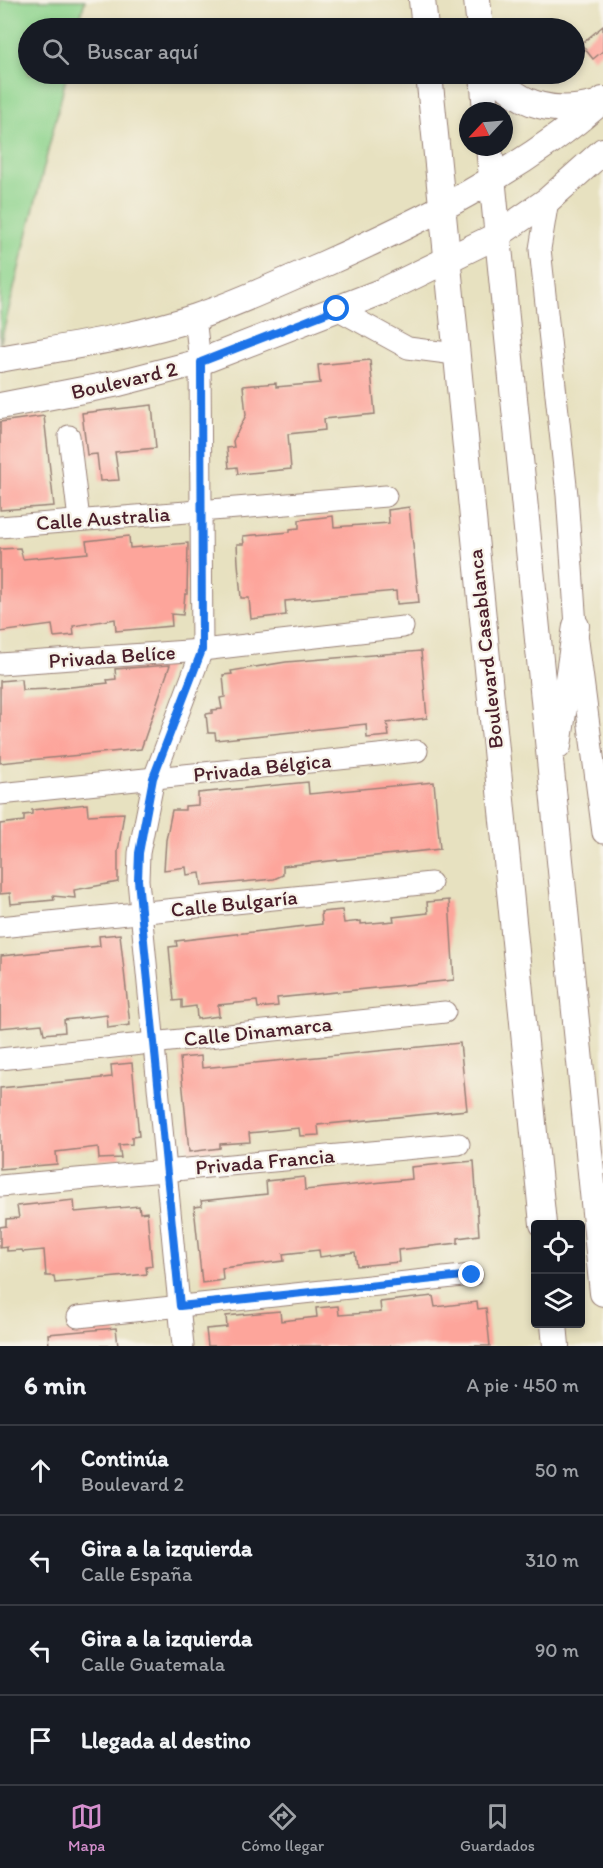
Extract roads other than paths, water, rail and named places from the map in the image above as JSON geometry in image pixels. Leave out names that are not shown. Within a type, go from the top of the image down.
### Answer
[{"type":"main road","points":[[422,0],[424,18]]},
{"type":"main road","points":[[477,0],[479,18]]},
{"type":"main road","name":"Boulevard Casablanca","points":[[430,84],[543,1220]]},
{"type":"main road","points":[[484,84],[485,102]]},
{"type":"main road","points":[[504,84],[522,99],[547,108],[574,110],[601,102]]},
{"type":"main road","points":[[0,359],[109,338],[195,317],[360,248],[492,182],[531,157],[601,102]]},
{"type":"main road","name":"Boulevard 2","points":[[0,406],[119,383],[201,362],[337,309],[446,262],[496,236],[548,200],[603,151]]},
{"type":"main road","points":[[490,156],[603,1293]]},
{"type":"main road","points":[[553,782],[576,626]]},
{"type":"main road","points":[[554,1328],[556,1346]]},
{"type":"street","points":[[548,200],[540,249],[567,495],[576,626],[603,832]]},
{"type":"street","points":[[337,309],[408,348],[455,354]]},
{"type":"street","points":[[183,1346],[140,913],[139,853],[153,778],[202,650],[201,362],[195,317]]},
{"type":"street","points":[[69,436],[79,519]]},
{"type":"street","name":"Calle Australia","points":[[0,527],[386,496]]},
{"type":"street","name":"Privada Belíce","points":[[0,664],[202,650],[403,627]]},
{"type":"street","name":"Privada Bélgica","points":[[0,794],[417,751]]},
{"type":"street","name":"Calle Bulgaría","points":[[0,927],[431,883]]},
{"type":"street","name":"Calle Dinamarca","points":[[0,1059],[445,1012]]},
{"type":"street","name":"Privada Francia","points":[[0,1186],[459,1144]]},
{"type":"street","points":[[78,1317],[472,1275]]}]
